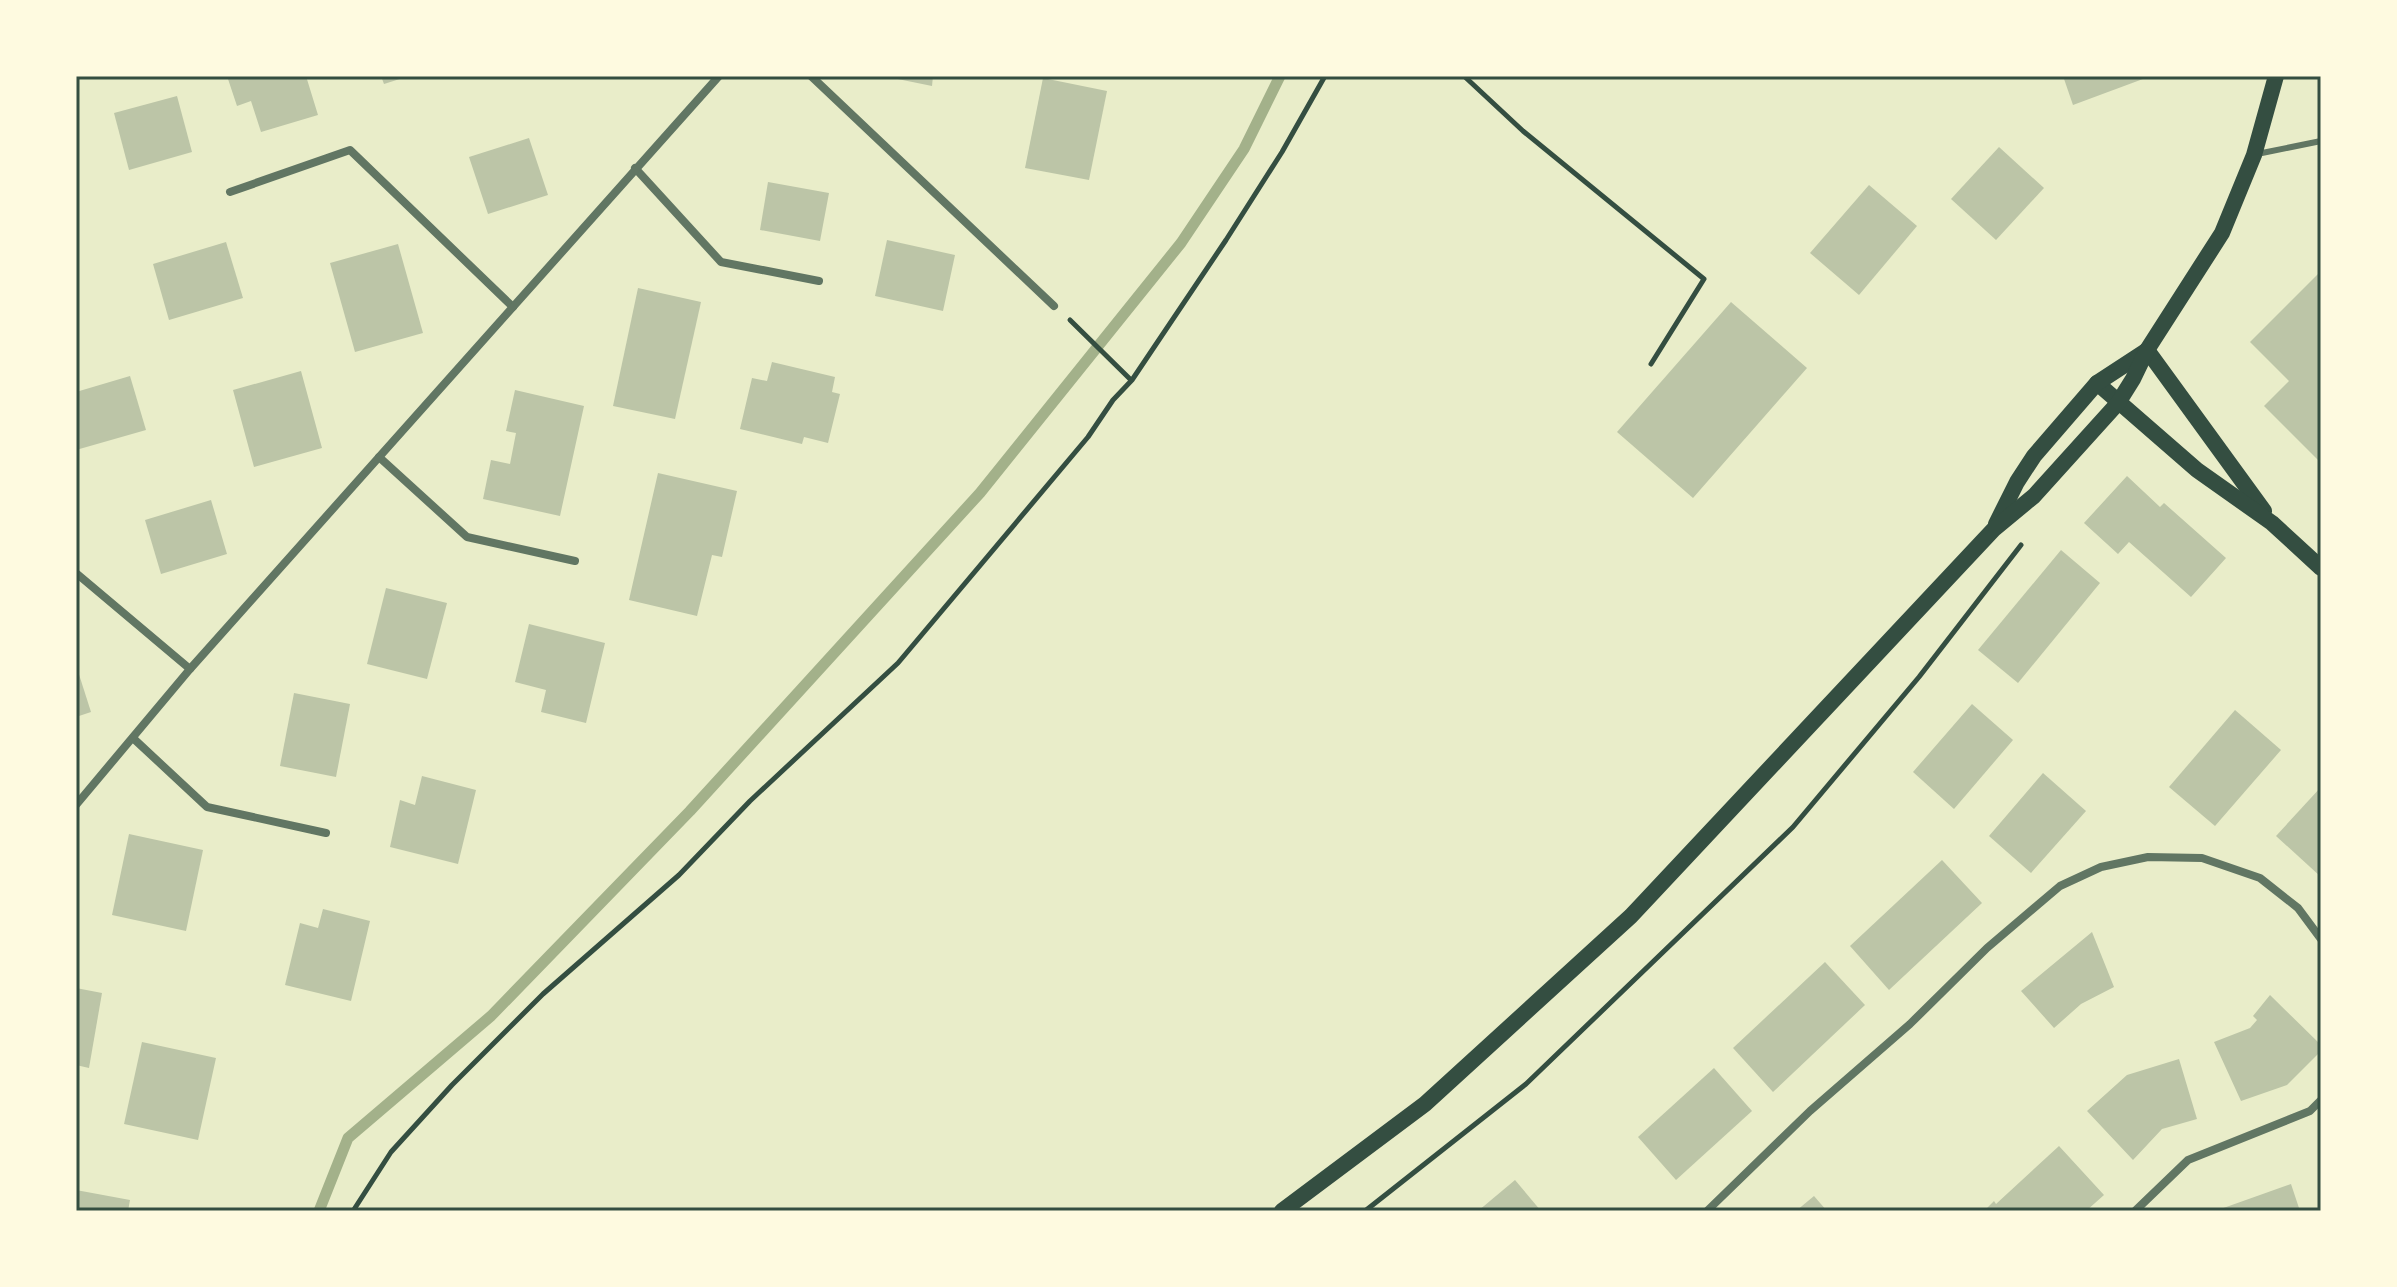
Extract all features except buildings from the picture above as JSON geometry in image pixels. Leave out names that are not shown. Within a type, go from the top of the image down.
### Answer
[{"type":"main road","points":[[1282,1211],[1425,1104],[1631,916],[1994,529],[2034,496],[2118,403],[2147,350],[2222,233],[2254,155],[2276,76]]},
{"type":"main road","points":[[1994,529],[2017,482],[2034,456],[2097,383],[2147,350]]},
{"type":"main road","points":[[2147,350],[2272,523]]},
{"type":"main road","points":[[2097,383],[2197,470],[2318,560]]},
{"type":"street","points":[[76,805],[190,669],[719,76]]},
{"type":"street","points":[[811,76],[1054,306]]},
{"type":"street","points":[[230,192],[350,150],[513,307]]},
{"type":"street","points":[[635,168],[721,262],[819,281]]},
{"type":"street","points":[[379,457],[467,537],[575,561]]},
{"type":"street","points":[[76,573],[190,669]]},
{"type":"street","points":[[134,739],[207,807],[326,833]]},
{"type":"street","points":[[1707,1211],[1810,1111],[1910,1024],[1987,948],[2060,886],[2101,867],[2148,857],[2202,858],[2260,878],[2298,908],[2321,939]]},
{"type":"street","points":[[2135,1211],[2188,1160],[2310,1111],[2321,1100]]},
{"type":"lane","points":[[2254,155],[2321,141]]},
{"type":"path","points":[[353,1211],[391,1152],[472,1064],[543,994],[679,875],[750,801],[898,663],[1088,437],[1113,400],[1132,380],[1282,152],[1325,76]]},
{"type":"path","points":[[1464,76],[1523,131],[1704,279],[1651,364]]},
{"type":"path","points":[[1091,340],[1132,380]]},
{"type":"path","points":[[1365,1211],[1526,1084],[1793,827],[1919,677],[2030,533]]},
{"type":"waterway","points":[[319,1211],[348,1138],[491,1016],[690,811],[980,493],[1181,243],[1244,149],[1280,76]]}]
